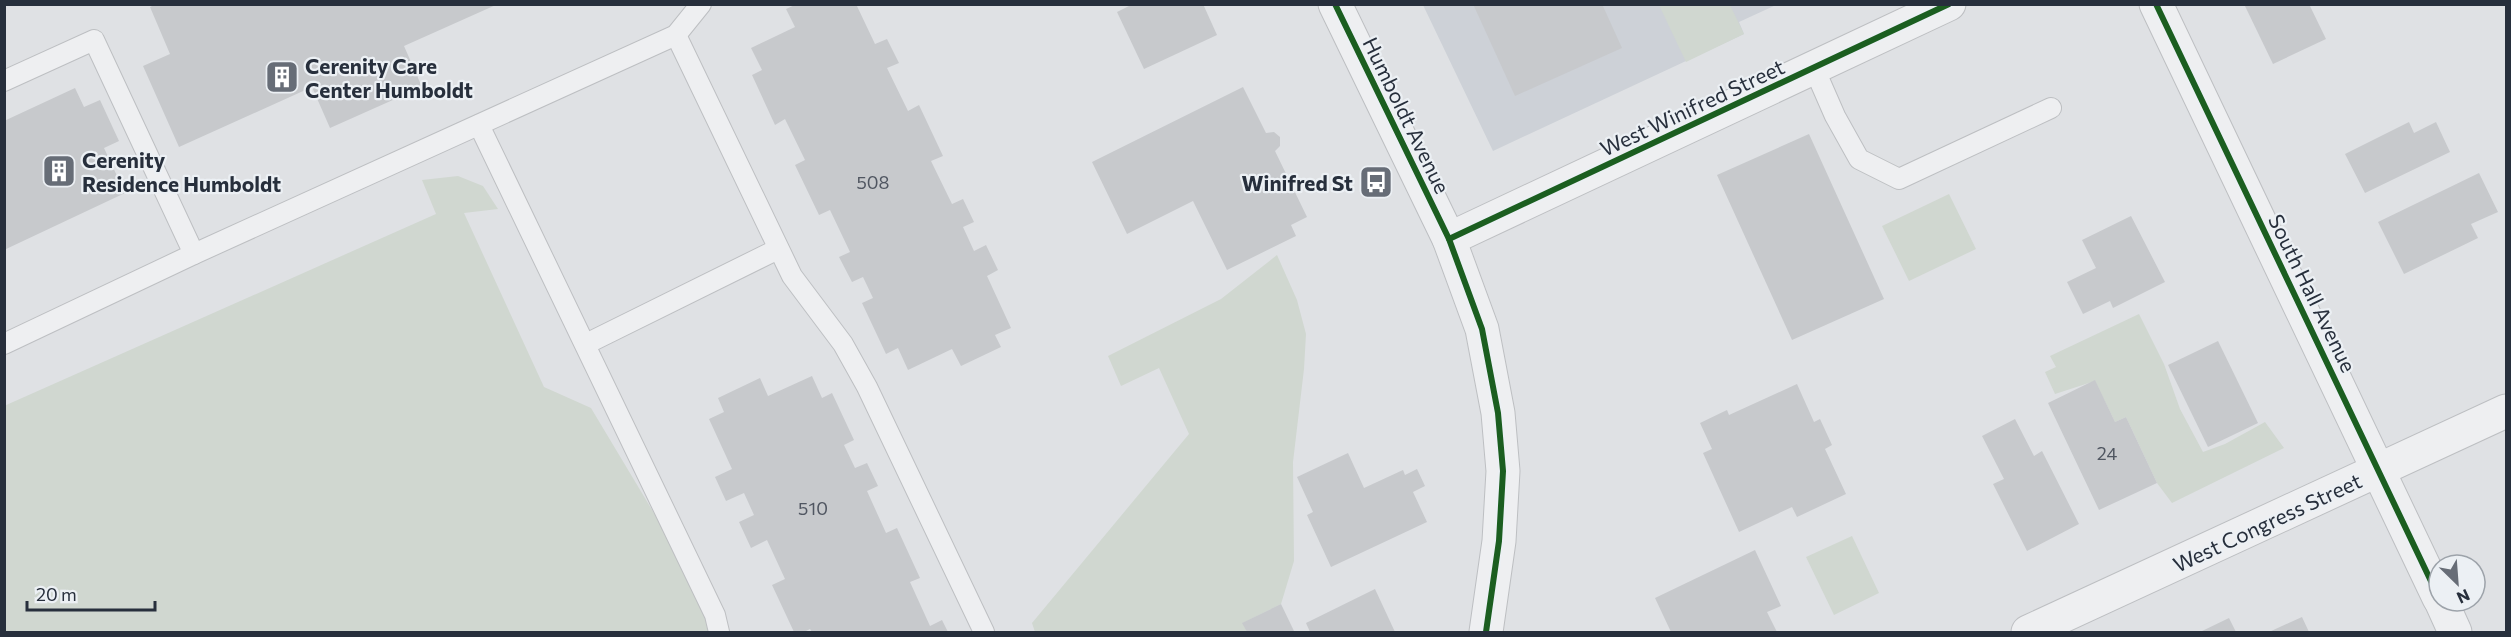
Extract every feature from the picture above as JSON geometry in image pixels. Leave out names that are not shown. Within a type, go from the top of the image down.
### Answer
[{"type":"street","name":"Humboldt Avenue","points":[[1335,4],[1449,239],[1482,329],[1501,440],[1502,510],[1486,633]]},
{"type":"street","name":"West Winifred Street","points":[[1449,239],[1949,4]]},
{"type":"street","name":"South Hall Avenue","points":[[2156,4],[2427,571]]},
{"type":"street","name":"West Congress Street","points":[[2028,633],[2506,411]]},
{"type":"street","name":"South Hall Avenue","points":[[2446,613],[2455,633]]},
{"type":"lane","points":[[4,344],[194,254],[676,35],[701,4]]},
{"type":"lane","points":[[676,35],[778,249],[802,292],[843,344],[855,364],[984,633]]},
{"type":"lane","points":[[4,81],[94,40],[194,254]]},
{"type":"lane","points":[[1814,68],[1835,116],[1859,159],[1899,179],[2051,108]]},
{"type":"lane","points":[[479,125],[715,615],[719,633]]},
{"type":"lane","points":[[586,344],[778,249]]},
{"type":"shaded area","points":[[1423,5],[1776,5],[1739,22],[1744,34],[1493,151]]},
{"type":"shaded area","points":[[1659,5],[1730,5],[1744,34],[1686,62]]},
{"type":"shaded area","points":[[458,176],[483,186],[498,209],[464,213],[544,387],[591,408],[715,615],[719,632],[5,632],[4,406],[436,214],[422,180]]},
{"type":"shaded area","points":[[1949,194],[1976,249],[1909,281],[1882,226]]},
{"type":"shaded area","points":[[1277,255],[1297,300],[1306,334],[1293,462],[1294,561],[1281,604],[1243,623],[1247,632],[1035,632],[1032,623],[1189,434],[1159,368],[1121,386],[1108,356],[1221,299]]},
{"type":"shaded area","points":[[2139,314],[2164,364],[2180,409],[2203,452],[2225,444],[2265,422],[2284,448],[2172,503],[2157,483],[2126,417],[2115,422],[2095,381],[2055,394],[2045,372],[2056,367],[2050,356]]},
{"type":"shaded area","points":[[1852,536],[1879,593],[1834,615],[1806,557]]},
{"type":"building","name":"Cerenity Care Center Humboldt","points":[[156,4],[498,4],[404,46],[422,87],[330,128],[312,87],[179,147],[143,66],[170,54],[150,7]]},
{"type":"building","points":[[797,4],[856,4],[875,44],[887,39],[899,63],[887,68],[908,111],[919,105],[943,156],[931,161],[952,204],[963,199],[974,222],[963,227],[974,251],[986,245],[998,270],[987,276],[1011,328],[995,335],[1001,347],[961,366],[952,349],[908,370],[898,348],[886,354],[862,303],[873,298],[863,277],[852,282],[839,257],[850,252],[830,210],[819,215],[795,165],[805,160],[785,119],[775,125],[752,75],[762,70],[751,48],[795,27],[786,9]]},
{"type":"building","points":[[1133,4],[1203,4],[1217,35],[1144,69],[1117,12]]},
{"type":"building","points":[[1473,4],[1602,4],[1622,48],[1515,96]]},
{"type":"building","points":[[2244,4],[2309,4],[2326,39],[2273,64]]},
{"type":"building","points":[[1243,87],[1266,133],[1274,132],[1280,137],[1280,146],[1275,151],[1307,217],[1291,225],[1296,236],[1227,270],[1193,201],[1127,234],[1092,162]]},
{"type":"building","name":"Cerenity Residence Humboldt","points":[[75,88],[84,107],[100,100],[119,141],[104,148],[125,193],[4,250],[4,121]]},
{"type":"building","points":[[2409,122],[2414,133],[2436,122],[2450,152],[2365,193],[2345,154]]},
{"type":"building","points":[[1809,134],[1884,299],[1792,340],[1717,175]]},
{"type":"building","points":[[2479,173],[2498,212],[2471,224],[2478,238],[2404,274],[2378,222]]},
{"type":"building","points":[[2131,216],[2165,282],[2113,308],[2110,301],[2083,314],[2067,282],[2096,268],[2082,240]]},
{"type":"building","points":[[2218,341],[2258,423],[2208,447],[2168,365]]},
{"type":"building","points":[[812,376],[822,398],[832,393],[854,440],[844,445],[855,468],[867,463],[878,486],[867,491],[886,533],[897,528],[920,578],[910,582],[930,626],[942,620],[948,632],[812,632],[810,629],[804,632],[794,632],[772,585],[785,579],[767,540],[751,548],[739,522],[754,515],[744,493],[726,501],[715,477],[732,469],[709,419],[724,412],[718,398],[760,378],[768,396]]},
{"type":"building","points":[[2095,380],[2115,422],[2126,417],[2157,483],[2099,510],[2048,403]]},
{"type":"building","points":[[1797,384],[1814,422],[1820,419],[1832,445],[1825,449],[1846,494],[1797,517],[1792,507],[1739,532],[1703,453],[1712,449],[1700,423],[1727,410],[1729,415]]},
{"type":"building","points":[[2015,419],[2034,456],[2042,451],[2079,524],[2027,551],[1993,484],[2004,479],[1982,436]]},
{"type":"building","points":[[1348,453],[1364,488],[1403,470],[1405,475],[1417,469],[1425,486],[1413,492],[1427,522],[1331,567],[1307,515],[1313,512],[1297,477]]},
{"type":"building","points":[[1755,550],[1781,606],[1767,612],[1777,632],[1671,632],[1655,598]]},
{"type":"building","points":[[1375,589],[1395,632],[1310,632],[1306,623]]},
{"type":"building","points":[[1281,604],[1294,631],[1247,632],[1242,623]]},
{"type":"building","points":[[2302,617],[2309,632],[2269,632]]},
{"type":"building","points":[[2229,618],[2236,632],[2200,632]]},
{"type":"cycle path","points":[[1335,4],[1449,239],[1482,329],[1498,413],[1503,471],[1499,541],[1486,632]]},
{"type":"cycle path","points":[[1449,239],[1949,4]]},
{"type":"cycle path","points":[[2156,4],[2427,573]]},
{"type":"place","name":"Cerenity Care Center Humboldt","points":[[282,77]]},
{"type":"place","name":"Cerenity Residence Humboldt","points":[[59,171]]},
{"type":"place","name":"Winifred St","points":[[1376,182]]}]
